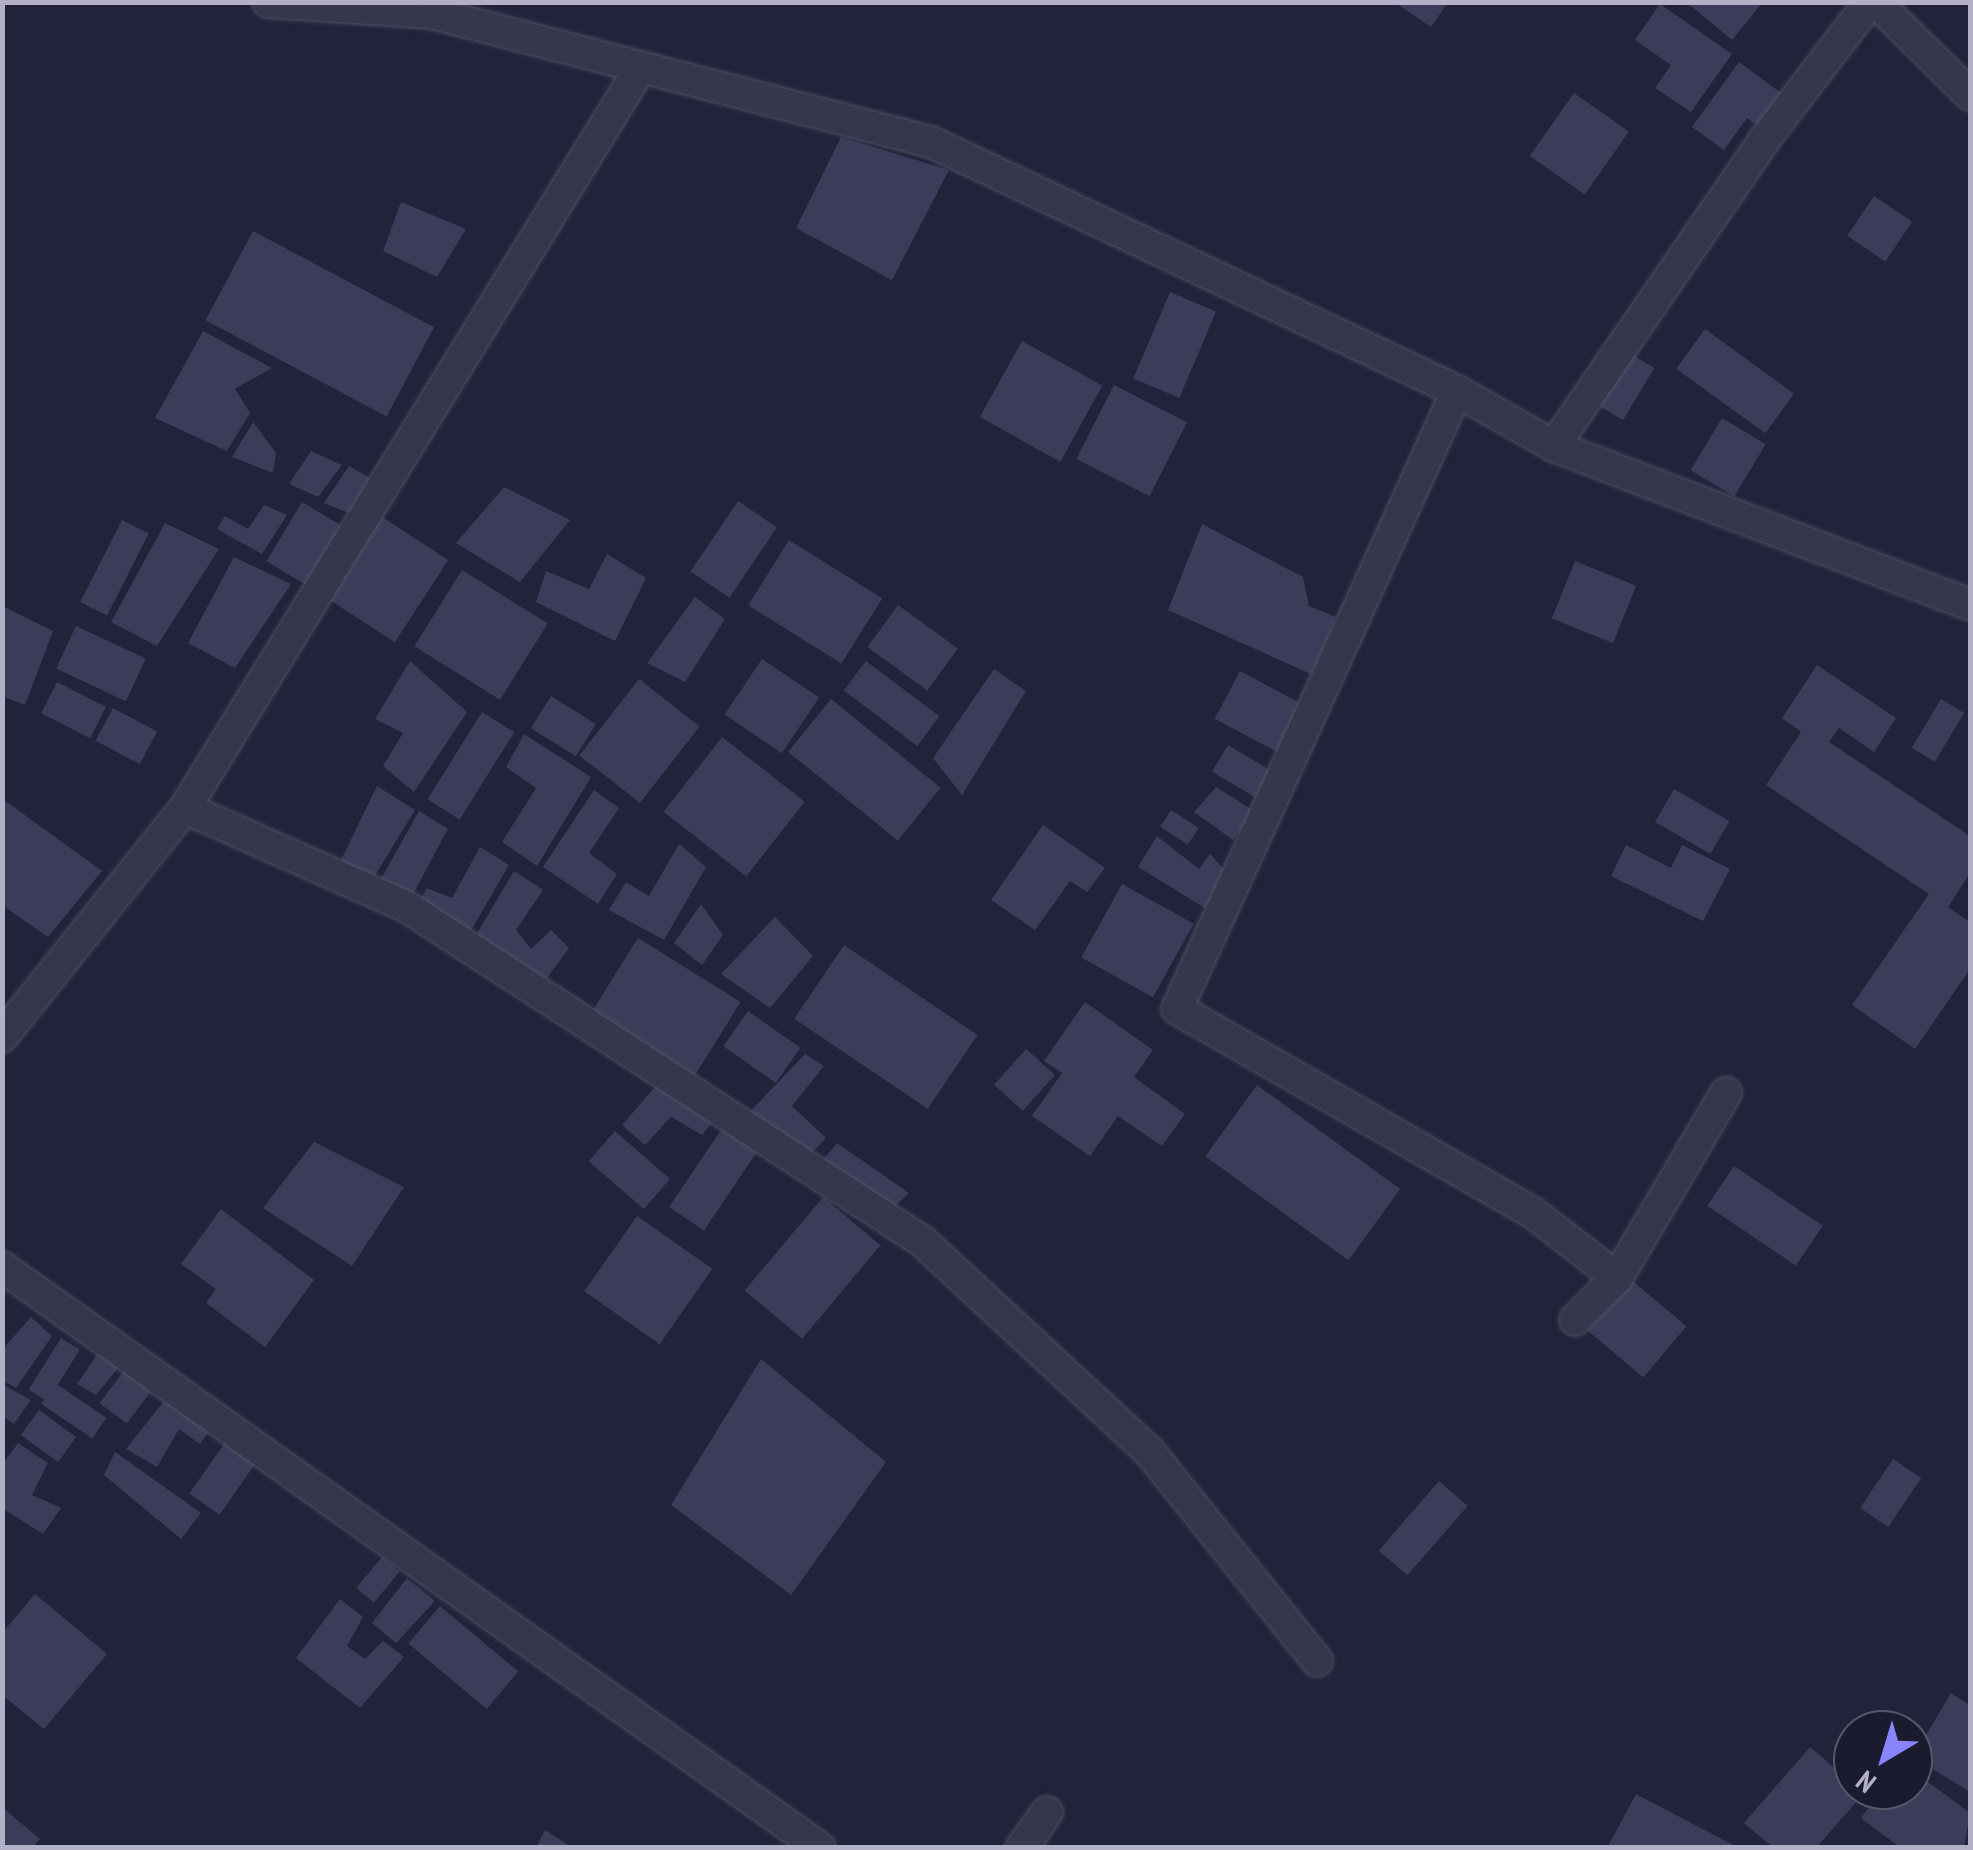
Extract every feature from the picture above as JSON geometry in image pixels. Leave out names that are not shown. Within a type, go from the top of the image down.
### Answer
[{"type":"street","points":[[268,2],[431,8],[931,142],[1457,392],[1554,446],[1970,605]]},
{"type":"street","points":[[1554,446],[1764,140],[1873,2],[1970,96]]},
{"type":"street","points":[[2,1037],[185,808],[641,67]]},
{"type":"street","points":[[1457,392],[1177,1009],[1532,1212],[1618,1278]]},
{"type":"street","points":[[185,808],[408,907],[922,1241],[1149,1451],[1317,1661]]},
{"type":"street","points":[[1575,1320],[1618,1278],[1726,1094]]},
{"type":"street","points":[[2,1268],[820,1848]]},
{"type":"building","points":[[1394,2],[1448,2],[1431,27]]},
{"type":"building","points":[[1686,2],[1763,2],[1732,40]]},
{"type":"building","points":[[1660,4],[1732,54],[1691,112],[1655,88],[1671,65],[1635,40]]},
{"type":"building","points":[[1739,62],[1791,100],[1768,133],[1747,118],[1724,150],[1692,127]]},
{"type":"building","points":[[1574,93],[1629,131],[1585,195],[1530,156]]},
{"type":"building","points":[[841,137],[949,170],[892,280],[796,228]]},
{"type":"building","points":[[1874,196],[1912,222],[1885,262],[1847,236]]},
{"type":"building","points":[[401,202],[466,229],[437,277],[383,251]]},
{"type":"building","points":[[253,231],[434,327],[387,416],[206,320]]},
{"type":"building","points":[[1170,292],[1216,312],[1179,398],[1133,379]]},
{"type":"building","points":[[1705,329],[1794,394],[1765,433],[1676,369]]},
{"type":"building","points":[[203,331],[272,368],[235,389],[250,413],[227,451],[155,418]]},
{"type":"building","points":[[1022,341],[1102,386],[1060,462],[980,417]]},
{"type":"building","points":[[1626,351],[1654,368],[1623,420],[1595,403]]},
{"type":"building","points":[[1114,385],[1187,422],[1149,496],[1076,459]]},
{"type":"building","points":[[1722,418],[1766,444],[1734,497],[1691,470]]},
{"type":"building","points":[[253,422],[276,453],[273,473],[232,457]]},
{"type":"building","points":[[311,451],[342,465],[318,497],[289,484]]},
{"type":"building","points":[[349,466],[374,480],[351,514],[324,503]]},
{"type":"building","points":[[504,487],[570,520],[520,582],[456,543]]},
{"type":"building","points":[[738,501],[777,527],[729,598],[690,571]]},
{"type":"building","points":[[302,502],[345,528],[309,587],[266,561]]},
{"type":"building","points":[[264,505],[287,515],[262,554],[217,529],[225,516],[248,529]]},
{"type":"building","points":[[382,517],[448,560],[395,642],[329,599]]},
{"type":"building","points":[[122,520],[149,534],[107,616],[80,602]]},
{"type":"building","points":[[165,523],[219,549],[157,646],[111,622]]},
{"type":"building","points":[[1202,524],[1303,577],[1309,606],[1336,617],[1313,675],[1168,610]]},
{"type":"building","points":[[789,540],[882,598],[841,664],[748,605]]},
{"type":"building","points":[[607,554],[646,578],[615,641],[536,602],[546,571],[589,589]]},
{"type":"building","points":[[234,557],[291,584],[235,668],[188,643]]},
{"type":"building","points":[[1575,561],[1636,586],[1613,643],[1552,618]]},
{"type":"building","points":[[462,570],[548,624],[500,700],[414,646]]},
{"type":"building","points":[[695,597],[725,619],[685,682],[647,663]]},
{"type":"building","points":[[898,605],[958,648],[927,691],[867,647]]},
{"type":"building","points":[[2,606],[53,631],[25,705],[2,696]]},
{"type":"building","points":[[76,626],[146,659],[126,701],[56,669]]},
{"type":"building","points":[[762,659],[819,698],[782,753],[725,715]]},
{"type":"building","points":[[410,661],[467,712],[414,792],[383,766],[403,733],[375,719]]},
{"type":"building","points":[[866,661],[939,716],[917,746],[844,691]]},
{"type":"building","points":[[1817,665],[1896,718],[1874,752],[1839,728],[1829,742],[1970,836],[1970,873],[1948,907],[1970,922],[1970,969],[1915,1049],[1852,1005],[1929,894],[1766,785],[1801,732],[1782,718]]},
{"type":"building","points":[[994,669],[1026,691],[962,795],[933,758]]},
{"type":"building","points":[[1240,671],[1307,707],[1282,754],[1215,719]]},
{"type":"building","points":[[639,679],[700,726],[640,803],[579,755]]},
{"type":"building","points":[[57,682],[106,707],[90,738],[41,713]]},
{"type":"building","points":[[551,696],[596,724],[576,756],[531,728]]},
{"type":"building","points":[[831,699],[941,788],[898,841],[788,752]]},
{"type":"building","points":[[1941,699],[1964,713],[1935,762],[1912,748]]},
{"type":"building","points":[[113,708],[157,731],[140,764],[96,741]]},
{"type":"building","points":[[482,712],[514,732],[460,819],[427,799]]},
{"type":"building","points":[[524,734],[591,777],[537,866],[502,842],[536,788],[506,767]]},
{"type":"building","points":[[722,737],[805,802],[746,877],[664,812]]},
{"type":"building","points":[[1228,745],[1273,772],[1257,798],[1212,772]]},
{"type":"building","points":[[377,786],[415,810],[373,879],[340,862]]},
{"type":"building","points":[[1216,787],[1254,811],[1233,840],[1194,812]]},
{"type":"building","points":[[1674,789],[1729,821],[1710,854],[1655,822]]},
{"type":"building","points":[[594,790],[619,808],[589,853],[617,874],[598,904],[543,867]]},
{"type":"building","points":[[4,800],[102,871],[48,937],[2,905]]},
{"type":"building","points":[[1171,810],[1199,828],[1188,845],[1160,827]]},
{"type":"building","points":[[419,811],[448,829],[412,896],[377,886]]},
{"type":"building","points":[[1043,825],[1105,868],[1087,892],[1070,881],[1035,930],[991,900]]},
{"type":"building","points":[[1157,836],[1199,869],[1210,854],[1227,873],[1205,908],[1138,867]]},
{"type":"building","points":[[679,844],[706,867],[664,940],[609,910],[626,882],[649,896]]},
{"type":"building","points":[[1626,845],[1671,868],[1682,845],[1730,869],[1703,921],[1611,876]]},
{"type":"building","points":[[480,847],[509,865],[470,932],[416,906],[427,888],[452,898]]},
{"type":"building","points":[[514,871],[543,890],[516,930],[531,949],[551,930],[569,948],[542,985],[472,942]]},
{"type":"building","points":[[1122,884],[1194,924],[1153,997],[1081,957]]},
{"type":"building","points":[[701,904],[723,935],[702,965],[674,943]]},
{"type":"building","points":[[775,917],[813,956],[770,1008],[721,974]]},
{"type":"building","points":[[638,938],[741,1002],[691,1081],[589,1017]]},
{"type":"building","points":[[844,945],[977,1035],[928,1109],[794,1019]]},
{"type":"building","points":[[1085,1002],[1153,1050],[1134,1077],[1185,1114],[1162,1146],[1118,1116],[1090,1156],[1032,1116],[1062,1073],[1044,1061]]},
{"type":"building","points":[[748,1011],[800,1048],[776,1083],[723,1046]]},
{"type":"building","points":[[1026,1049],[1055,1075],[1023,1111],[994,1085]]},
{"type":"building","points":[[805,1054],[824,1066],[792,1106],[826,1138],[806,1159],[744,1118]]},
{"type":"building","points":[[661,1080],[716,1117],[702,1135],[671,1117],[645,1145],[622,1125]]},
{"type":"building","points":[[1257,1085],[1400,1189],[1348,1260],[1205,1156]]},
{"type":"building","points":[[725,1124],[760,1147],[704,1230],[669,1207]]},
{"type":"building","points":[[615,1131],[670,1179],[644,1209],[589,1161]]},
{"type":"building","points":[[314,1142],[404,1187],[352,1266],[263,1208]]},
{"type":"building","points":[[837,1143],[909,1193],[890,1211],[817,1167]]},
{"type":"building","points":[[1734,1166],[1823,1226],[1796,1266],[1707,1206]]},
{"type":"building","points":[[823,1197],[880,1245],[802,1339],[745,1290]]},
{"type":"building","points":[[221,1209],[314,1280],[265,1347],[206,1303],[216,1289],[181,1264]]},
{"type":"building","points":[[637,1216],[712,1269],[660,1344],[584,1291]]},
{"type":"building","points":[[1629,1278],[1686,1326],[1643,1378],[1586,1329]]},
{"type":"building","points":[[31,1317],[52,1336],[16,1388],[2,1380],[2,1350]]},
{"type":"building","points":[[61,1338],[80,1350],[47,1401],[29,1390]]},
{"type":"building","points":[[98,1353],[119,1367],[96,1395],[77,1384]]},
{"type":"building","points":[[761,1359],[886,1462],[791,1595],[671,1505]]},
{"type":"building","points":[[129,1364],[156,1384],[127,1424],[100,1403]]},
{"type":"building","points":[[55,1383],[106,1418],[92,1438],[41,1404]]},
{"type":"building","points":[[2,1384],[31,1400],[14,1424],[2,1416]]},
{"type":"building","points":[[167,1397],[213,1425],[200,1444],[179,1429],[157,1467],[126,1449]]},
{"type":"building","points":[[39,1410],[76,1437],[58,1462],[21,1435]]},
{"type":"building","points":[[226,1441],[256,1462],[220,1515],[189,1493]]},
{"type":"building","points":[[18,1443],[48,1463],[32,1495],[61,1508],[43,1534],[2,1508],[2,1465]]},
{"type":"building","points":[[115,1452],[201,1513],[181,1539],[104,1475]]},
{"type":"building","points":[[1893,1459],[1921,1478],[1888,1527],[1860,1508]]},
{"type":"building","points":[[1439,1481],[1468,1506],[1407,1575],[1379,1550]]},
{"type":"building","points":[[382,1557],[400,1572],[374,1602],[356,1588]]},
{"type":"building","points":[[407,1578],[435,1601],[396,1643],[372,1623]]},
{"type":"building","points":[[35,1594],[107,1654],[44,1729],[2,1695],[2,1633]]},
{"type":"building","points":[[340,1599],[363,1617],[347,1646],[365,1659],[383,1641],[404,1657],[360,1708],[296,1658]]},
{"type":"building","points":[[440,1606],[518,1672],[487,1709],[409,1644]]},
{"type":"building","points":[[1951,1693],[1970,1705],[1970,1792],[1933,1769],[1933,1723]]},
{"type":"building","points":[[1810,1747],[1833,1767],[1833,1810],[1849,1810],[1816,1848],[1774,1848],[1744,1823]]},
{"type":"building","points":[[1933,1786],[1970,1813],[1964,1848],[1901,1848],[1861,1818],[1867,1810],[1933,1810]]},
{"type":"building","points":[[1636,1794],[1739,1848],[1607,1848]]},
{"type":"building","points":[[2,1807],[40,1839],[32,1848],[2,1844]]},
{"type":"building","points":[[545,1830],[573,1848],[536,1848]]}]
